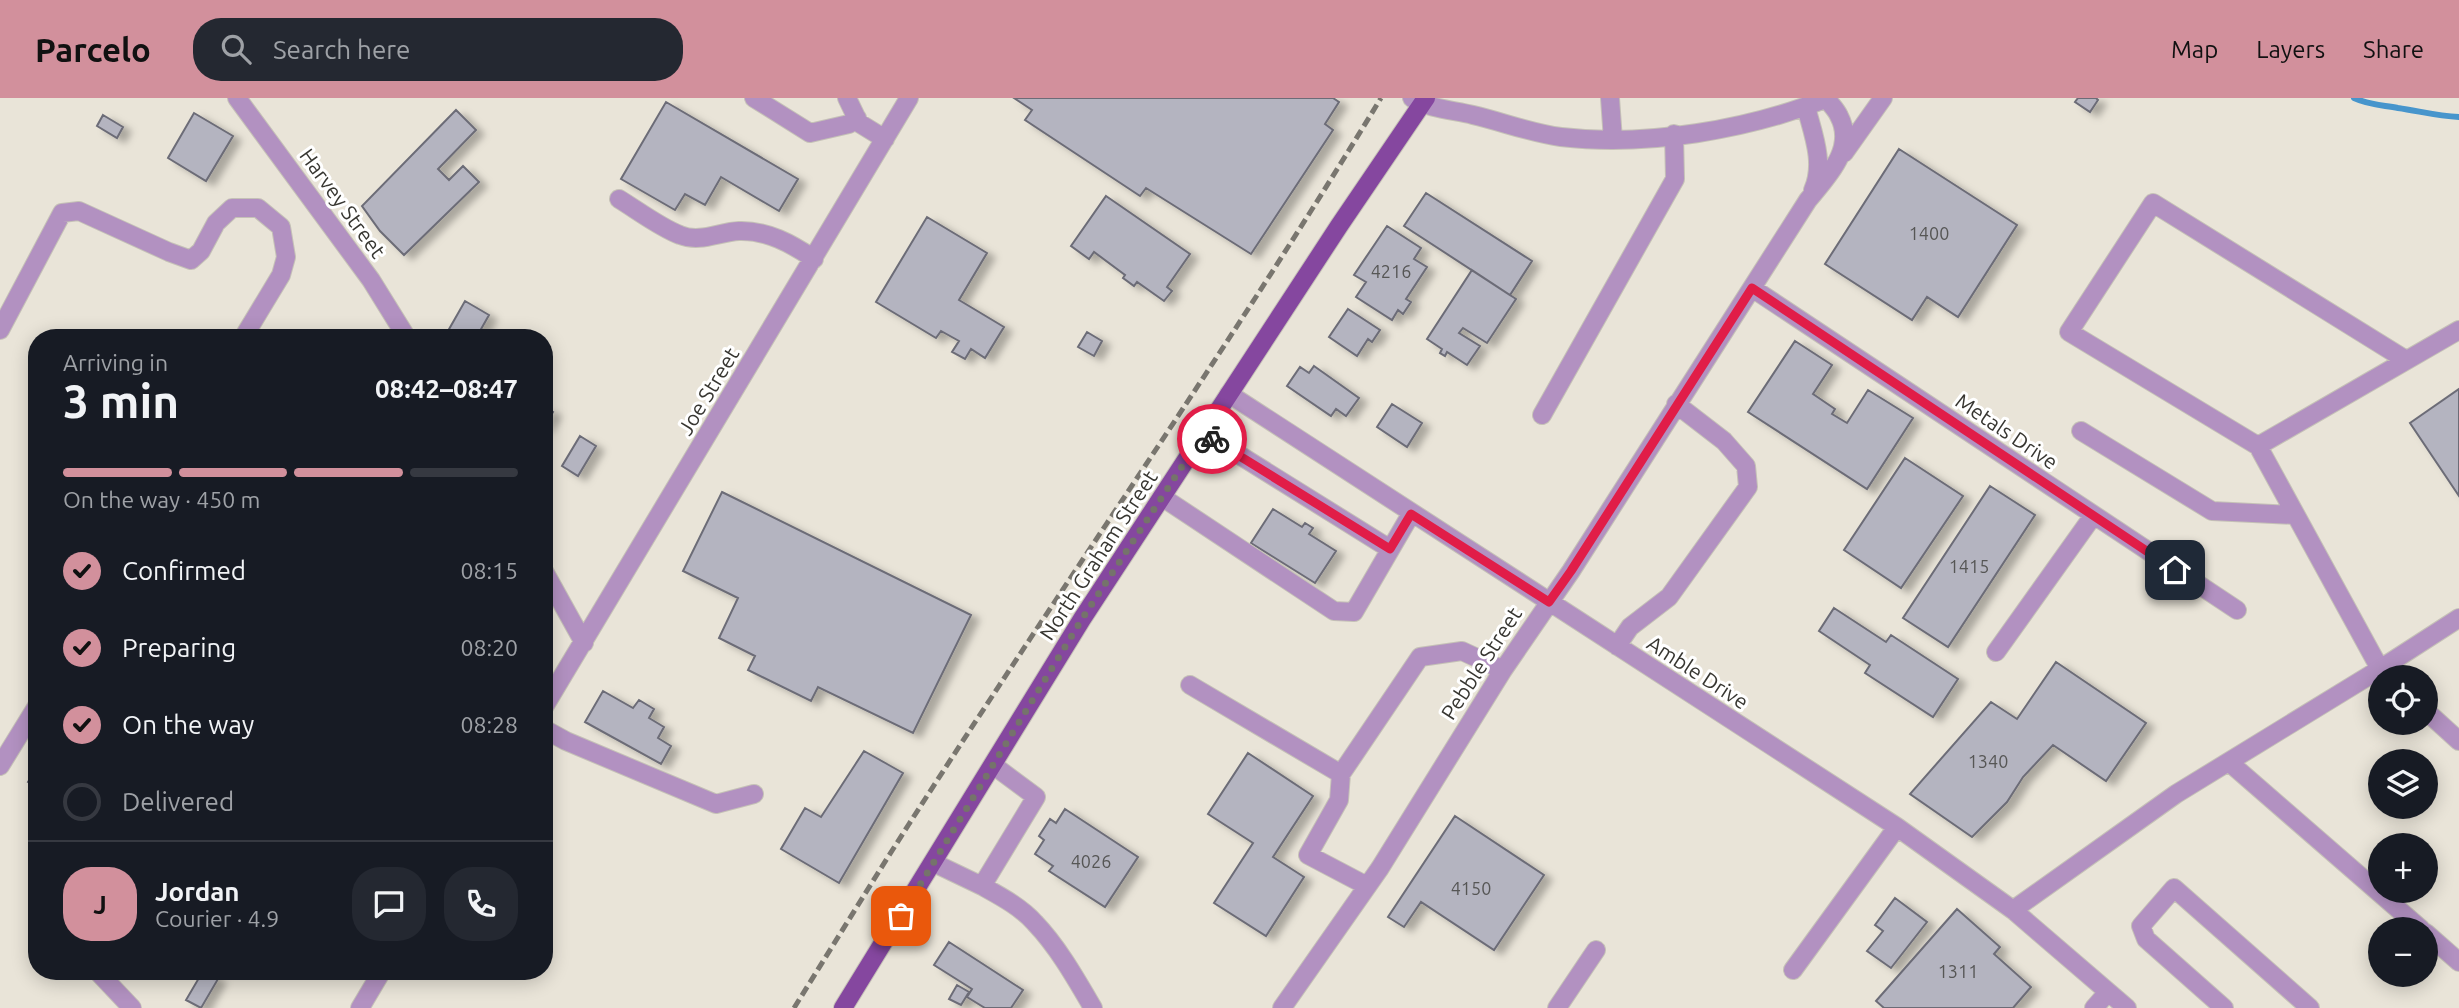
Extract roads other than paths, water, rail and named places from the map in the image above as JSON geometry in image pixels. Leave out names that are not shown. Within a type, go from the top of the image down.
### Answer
[{"type":"main road","name":"North Graham Street","points":[[843,1008],[1082,619],[1420,100]]},
{"type":"street","name":"Harvey Street","points":[[237,98],[325,215],[401,329]]},
{"type":"street","points":[[754,98],[810,133],[849,124],[857,118]]},
{"type":"street","points":[[847,98],[859,123],[885,139]]},
{"type":"street","name":"Joe Street","points":[[553,693],[909,98]]},
{"type":"street","points":[[1610,98],[1613,140]]},
{"type":"street","points":[[1420,100],[1516,129],[1560,137],[1613,140],[1756,121],[1806,107],[1826,98]]},
{"type":"street","name":"Pebble Street","points":[[1826,98],[1838,113],[1845,138],[1841,155],[1830,173]]},
{"type":"street","name":"Pebble Street","points":[[1282,1008],[1367,886],[1503,670],[1571,571],[1808,200],[1883,98]]},
{"type":"street","name":"Pebble Street","points":[[1806,107],[1818,156],[1816,183],[1808,200]]},
{"type":"street","points":[[1542,415],[1675,178],[1674,134]]},
{"type":"street","points":[[619,199],[680,235],[695,238],[714,237],[740,231],[763,234],[786,241],[814,259]]},
{"type":"street","points":[[2380,665],[2258,446],[2069,332],[2153,202],[2406,360]]},
{"type":"street","points":[[0,330],[62,213],[79,211],[169,253],[191,260],[201,251],[216,223],[232,208],[258,208],[281,227],[286,257],[281,275],[248,329]]},
{"type":"street","name":"Metals Drive","points":[[1752,288],[2237,610]]},
{"type":"street","points":[[2258,446],[2459,330]]},
{"type":"street","name":"Amble Drive","points":[[1229,394],[1897,827],[2013,909],[2127,1008]]},
{"type":"street","points":[[1617,646],[1630,627],[1669,597],[1748,487],[1746,466],[1724,441],[1676,404]]},
{"type":"street","points":[[2081,431],[2212,511],[2295,515]]},
{"type":"street","points":[[1204,433],[1390,549]]},
{"type":"street","points":[[1162,498],[1334,611],[1354,612],[1411,514]]},
{"type":"street","points":[[1996,652],[2093,516]]},
{"type":"street","points":[[553,587],[584,643]]},
{"type":"street","points":[[2396,665],[2459,618]]},
{"type":"street","points":[[1367,886],[1308,855],[1339,800],[1341,774],[1420,657],[1462,651],[1503,670]]},
{"type":"street","points":[[2013,909],[2176,794],[2368,683]]},
{"type":"street","points":[[1190,685],[1341,774]]},
{"type":"street","points":[[0,766],[28,721]]},
{"type":"street","points":[[2438,722],[2459,741]]},
{"type":"street","points":[[553,734],[716,804],[754,794]]},
{"type":"street","points":[[2230,763],[2407,917]]},
{"type":"street","points":[[982,886],[1036,797],[993,765]]},
{"type":"street","points":[[1793,970],[1897,827]]},
{"type":"street","points":[[934,863],[1007,900],[1035,922],[1072,973],[1093,1008]]},
{"type":"street","points":[[2224,1008],[2146,939],[2141,926],[2174,888],[2310,1008]]},
{"type":"street","points":[[2438,944],[2459,962]]},
{"type":"street","points":[[1557,1008],[1596,950]]},
{"type":"street","points":[[106,980],[132,1008]]},
{"type":"street","points":[[360,1008],[377,980]]},
{"type":"street","points":[[2094,1008],[2108,992]]},
{"type":"waterway","points":[[2354,98],[2436,115],[2459,117]]},
{"type":"railway","points":[[794,1008],[909,824],[1207,372],[1381,98]]}]
